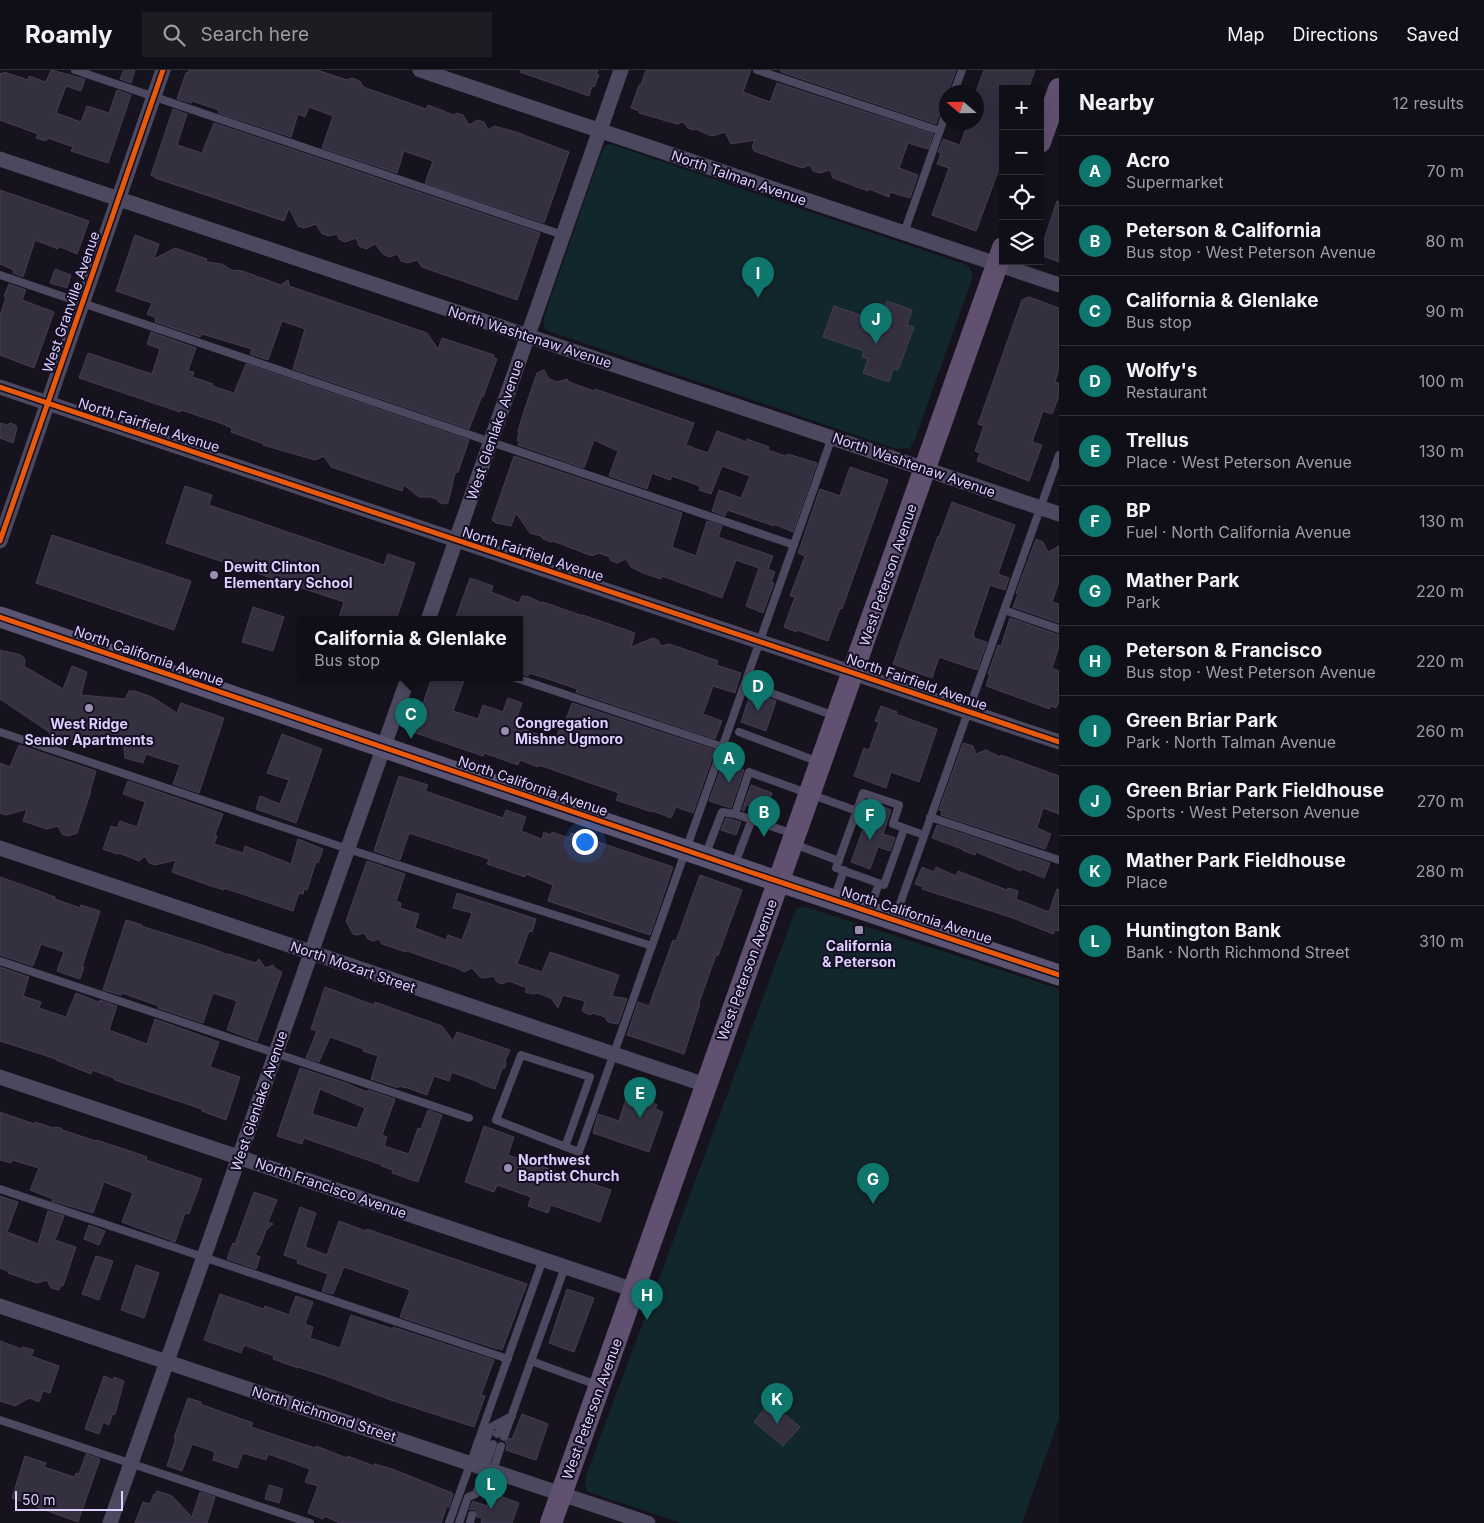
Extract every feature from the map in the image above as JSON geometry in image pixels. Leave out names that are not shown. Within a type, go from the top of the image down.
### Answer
[{"type":"main road","points":[[1044,131],[1059,89]]},
{"type":"main road","name":"West Peterson Avenue","points":[[551,1523],[999,259]]},
{"type":"main road","name":"North California Avenue","points":[[0,617],[1059,975]]},
{"type":"street","name":"West Granville Avenue","points":[[0,541],[9,506],[48,403],[163,70]]},
{"type":"street","name":"North Talman Avenue","points":[[420,70],[904,233],[999,256]]},
{"type":"street","name":"West Glenlake Avenue","points":[[429,616],[621,70]]},
{"type":"street","name":"North Washtenaw Avenue","points":[[0,160],[1059,514]]},
{"type":"street","name":"North Talman Avenue","points":[[1018,265],[1059,285]]},
{"type":"street","name":"North Fairfield Avenue","points":[[0,387],[1059,742]]},
{"type":"street","name":"West Glenlake Avenue","points":[[110,1523],[407,681]]},
{"type":"street","name":"North Mozart Street","points":[[0,848],[706,1085]]},
{"type":"street","name":"North Francisco Avenue","points":[[0,1077],[634,1290]]},
{"type":"street","name":"North Richmond Street","points":[[0,1306],[648,1523]]},
{"type":"lane","points":[[75,70],[563,235]]},
{"type":"lane","points":[[757,70],[940,131],[904,233]]},
{"type":"lane","points":[[957,85],[962,70]]},
{"type":"lane","points":[[0,275],[794,545]]},
{"type":"lane","points":[[696,853],[723,747],[832,437]]},
{"type":"lane","points":[[894,920],[1059,455]]},
{"type":"lane","points":[[1004,610],[1059,629]]},
{"type":"lane","points":[[523,680],[723,747]]},
{"type":"lane","points":[[757,688],[837,717]]},
{"type":"lane","points":[[0,732],[348,849],[652,946]]},
{"type":"lane","points":[[739,732],[821,763]]},
{"type":"lane","points":[[735,814],[749,772],[857,811]]},
{"type":"lane","points":[[904,828],[884,885],[836,868],[863,793],[899,805],[893,824],[924,835]]},
{"type":"lane","points":[[566,1147],[590,1077],[522,1054],[496,1120],[566,1147],[579,1152],[652,946],[696,853],[722,812],[752,820],[839,861]]},
{"type":"lane","points":[[930,816],[1059,860]]},
{"type":"lane","points":[[734,866],[752,820]]},
{"type":"lane","points":[[834,899],[844,870]]},
{"type":"lane","points":[[869,911],[878,883]]},
{"type":"lane","points":[[0,961],[469,1118]]},
{"type":"lane","points":[[0,1189],[508,1359]]},
{"type":"lane","points":[[477,1502],[476,1494],[481,1467],[508,1359],[543,1260]]},
{"type":"lane","points":[[501,1436],[512,1416],[565,1267]]},
{"type":"lane","points":[[531,1362],[600,1386]]},
{"type":"lane","points":[[481,1467],[491,1427],[512,1416]]},
{"type":"lane","points":[[0,1420],[310,1523]]},
{"type":"lane","points":[[449,1523],[481,1467],[497,1445]]},
{"type":"lane","points":[[459,1523],[468,1497],[476,1494]]},
{"type":"green space","points":[[610,144],[967,265],[970,268],[972,279],[914,442],[910,448],[897,449],[548,331],[544,327],[544,317],[601,153],[605,146]]},
{"type":"green space","points":[[803,907],[1059,989],[1059,1419],[1022,1523],[681,1523],[591,1493],[586,1488],[586,1476],[794,914],[797,909]]},
{"type":"building","points":[[51,70],[85,79],[81,91],[66,86],[56,113],[81,122],[87,106],[109,113],[117,90],[131,95],[108,163],[71,151],[73,147],[48,138],[46,141],[36,138],[38,134],[0,120],[0,73],[3,74],[4,72],[28,80],[29,76],[46,82]]},
{"type":"building","points":[[124,70],[135,70],[131,83],[120,79]]},
{"type":"building","points":[[189,70],[317,70],[347,80],[352,78],[360,81],[363,87],[426,109],[428,105],[454,115],[457,113],[463,115],[469,125],[478,120],[484,122],[488,130],[494,126],[516,132],[569,152],[544,223],[425,183],[433,161],[404,151],[397,173],[322,148],[333,116],[309,107],[305,117],[298,114],[291,137],[218,113],[219,110],[192,101],[191,103],[177,99],[186,73]]},
{"type":"building","points":[[521,70],[598,70],[596,74],[599,75],[594,87],[592,86],[589,96],[520,72]]},
{"type":"building","points":[[646,70],[751,70],[743,92],[770,102],[777,83],[933,134],[928,149],[908,143],[899,168],[918,175],[910,198],[890,192],[889,197],[833,178],[830,170],[820,173],[813,171],[810,165],[802,168],[754,151],[752,147],[755,140],[731,144],[725,132],[712,136],[696,129],[688,128],[683,122],[677,124],[639,113],[639,111],[631,108]]},
{"type":"building","points":[[781,70],[956,70],[951,85],[939,85],[939,115],[936,124],[781,72]]},
{"type":"building","points":[[984,70],[1035,70],[1029,85],[999,85],[999,169],[976,231],[932,215],[949,168],[937,164],[941,153],[938,152],[943,139],[960,145],[965,130],[984,130],[984,85],[979,85]]},
{"type":"building","points":[[173,109],[187,114],[177,145],[202,153],[214,123],[540,233],[517,300],[422,267],[417,260],[407,263],[401,261],[397,254],[390,257],[384,255],[375,244],[366,249],[359,246],[356,238],[345,242],[339,239],[337,234],[329,236],[322,234],[316,224],[304,228],[298,226],[289,208],[284,221],[155,178],[151,175]]},
{"type":"building","points":[[0,190],[89,221],[77,254],[58,246],[58,249],[35,240],[23,277],[13,273],[14,270],[0,264]]},
{"type":"building","points":[[1057,201],[1059,201],[1059,262],[1044,256],[1044,240]]},
{"type":"building","points":[[135,235],[159,244],[154,259],[175,248],[207,259],[206,262],[222,264],[233,271],[242,271],[281,285],[288,280],[289,286],[427,333],[438,349],[442,338],[494,355],[493,357],[497,359],[469,429],[293,369],[305,329],[282,321],[268,360],[250,354],[252,349],[202,334],[200,337],[155,322],[156,318],[147,314],[152,303],[116,291]]},
{"type":"building","points":[[55,269],[71,275],[67,288],[50,283]]},
{"type":"building","points":[[9,284],[26,290],[22,300],[54,312],[34,368],[0,355],[0,316],[6,297],[4,296]]},
{"type":"building","points":[[1029,297],[1059,308],[1059,368],[1055,382],[1059,383],[1059,396],[1052,414],[1043,411],[1032,442],[1042,445],[1029,481],[977,461],[980,453],[975,451],[984,426],[978,424],[1022,300]]},
{"type":"building","points":[[887,301],[912,310],[907,325],[914,327],[898,370],[893,369],[889,382],[863,373],[868,359],[862,357],[864,351],[823,337],[834,306],[874,320],[876,314],[882,316]]},
{"type":"building","points":[[151,332],[196,348],[188,371],[194,372],[192,377],[213,384],[212,386],[234,393],[246,364],[469,440],[458,472],[455,473],[448,503],[443,504],[430,497],[419,497],[404,485],[402,491],[331,467],[324,456],[315,460],[263,445],[231,432],[232,428],[226,425],[181,410],[180,412],[79,378],[88,353],[152,374],[160,349],[147,344]]},
{"type":"building","points":[[544,370],[549,379],[557,382],[567,379],[569,382],[594,391],[595,389],[694,423],[686,445],[708,453],[717,431],[747,442],[747,439],[769,447],[768,450],[785,456],[788,454],[817,463],[793,532],[774,524],[774,526],[727,510],[725,516],[712,511],[719,490],[741,498],[750,476],[722,466],[711,494],[699,490],[700,486],[672,476],[670,480],[652,473],[647,489],[609,476],[618,451],[594,440],[584,468],[518,445],[518,431],[537,373]]},
{"type":"building","points":[[0,423],[7,425],[10,423],[17,428],[13,443],[0,438]]},
{"type":"building","points":[[514,456],[682,513],[672,547],[696,556],[707,521],[722,526],[718,537],[773,556],[768,569],[775,572],[771,582],[774,583],[763,613],[746,606],[759,568],[736,560],[722,598],[662,576],[661,579],[643,573],[631,567],[626,559],[617,563],[610,560],[610,557],[599,553],[592,556],[543,539],[541,536],[530,533],[516,513],[511,526],[496,523],[492,520]]},
{"type":"building","points":[[850,467],[888,480],[842,609],[840,608],[828,641],[784,627],[795,597],[790,596],[805,556],[798,553],[820,489],[840,496]]},
{"type":"building","points":[[185,486],[212,495],[209,505],[384,565],[388,554],[415,563],[397,616],[339,616],[344,602],[166,543]]},
{"type":"building","points":[[952,502],[1015,525],[998,574],[1009,578],[1005,590],[990,585],[973,635],[974,638],[987,642],[977,670],[939,657],[932,678],[893,664],[938,536]]},
{"type":"building","points":[[52,535],[191,581],[174,630],[36,583]]},
{"type":"building","points":[[1036,539],[1043,542],[1048,552],[1059,546],[1059,582],[1052,602],[1059,604],[1059,623],[1013,607],[1018,594],[1016,593]]},
{"type":"building","points":[[470,578],[493,586],[491,592],[519,603],[522,596],[529,597],[542,603],[635,633],[631,647],[653,638],[658,640],[661,646],[669,644],[687,650],[718,661],[716,665],[741,673],[735,693],[713,686],[703,714],[722,721],[715,739],[576,692],[577,689],[551,680],[529,673],[528,676],[523,674],[523,616],[456,616]]},
{"type":"building","points":[[253,607],[284,617],[273,651],[242,642]]},
{"type":"building","points":[[1010,618],[1059,635],[1059,647],[1052,668],[1059,671],[1059,701],[1056,708],[1051,706],[1050,709],[986,686],[998,645],[1001,646]]},
{"type":"building","name":"West Ridge Senior Apartments","points":[[0,650],[21,655],[25,659],[24,666],[63,689],[72,666],[87,672],[81,695],[125,699],[129,691],[135,691],[152,697],[177,713],[181,703],[224,718],[199,793],[173,784],[180,765],[146,754],[143,763],[125,758],[123,740],[94,739],[90,746],[66,738],[62,747],[54,744],[49,732],[0,699]]},
{"type":"building","points":[[431,681],[464,681],[453,711],[478,719],[483,705],[503,712],[508,698],[522,703],[514,726],[555,740],[559,730],[562,731],[572,703],[715,750],[693,813],[676,807],[671,818],[616,800],[619,793],[539,765],[538,767],[520,760],[518,765],[484,753],[483,756],[413,732]]},
{"type":"building","points":[[751,692],[776,701],[766,731],[741,722]]},
{"type":"building","points":[[881,706],[897,712],[896,714],[937,729],[919,782],[891,772],[886,788],[854,776],[864,748],[869,750],[879,722],[875,721]]},
{"type":"building","points":[[282,734],[322,749],[296,823],[256,809],[260,796],[280,804],[289,780],[267,773]]},
{"type":"building","points":[[963,743],[973,746],[976,754],[986,750],[1000,757],[1001,755],[1059,776],[1059,814],[1043,808],[1037,828],[1051,834],[1045,849],[941,815],[942,811],[939,810]]},
{"type":"building","points":[[19,745],[96,771],[77,833],[68,836],[62,834],[58,826],[47,829],[23,821],[27,809],[6,815],[0,813],[0,763],[10,767]]},
{"type":"building","points":[[723,763],[744,770],[731,808],[709,801]]},
{"type":"building","points":[[399,776],[428,785],[425,791],[503,818],[506,810],[526,817],[521,831],[542,839],[544,832],[551,835],[552,832],[569,838],[571,833],[673,867],[650,935],[548,901],[553,885],[526,874],[525,877],[487,864],[489,859],[409,833],[400,860],[374,851]]},
{"type":"building","points":[[128,781],[223,814],[215,835],[217,836],[214,844],[243,853],[245,846],[291,864],[298,839],[323,849],[318,863],[316,862],[307,890],[304,889],[303,894],[299,893],[293,911],[172,872],[176,860],[155,865],[149,863],[145,856],[139,861],[103,849],[111,826],[117,828],[120,821],[137,827],[145,802],[123,794]]},
{"type":"building","points":[[751,785],[772,793],[765,812],[746,805],[744,811],[742,810]]},
{"type":"building","points":[[873,802],[891,810],[883,834],[895,838],[890,851],[878,847],[870,869],[851,862]]},
{"type":"building","points":[[726,818],[741,822],[736,835],[721,830]]},
{"type":"building","points":[[937,825],[1050,863],[1044,878],[1022,869],[1021,871],[976,852],[975,855],[932,838]]},
{"type":"building","points":[[367,861],[405,874],[396,901],[401,903],[400,908],[419,914],[415,928],[446,940],[448,935],[462,940],[472,913],[453,908],[457,893],[536,919],[532,932],[529,931],[517,964],[542,972],[550,952],[619,975],[612,996],[627,999],[618,1024],[608,1022],[605,1017],[593,1013],[590,1015],[582,1011],[585,1001],[563,995],[558,1008],[551,998],[537,993],[525,992],[527,988],[509,981],[502,984],[497,982],[493,976],[480,977],[472,968],[464,972],[382,944],[379,939],[373,941],[368,939],[364,933],[353,934],[346,921]]},
{"type":"building","points":[[922,867],[934,872],[936,867],[956,876],[958,871],[1007,890],[1008,888],[1018,891],[1016,899],[1049,912],[1057,889],[1059,890],[1059,931],[1055,930],[1053,934],[1010,917],[922,889],[923,887],[915,884]]},
{"type":"building","points":[[700,875],[742,890],[699,1003],[684,1054],[627,1035],[638,1002],[649,1006],[673,940],[676,941]]},
{"type":"building","points":[[0,877],[80,908],[81,905],[100,911],[80,979],[57,971],[64,952],[41,944],[33,966],[0,955]]},
{"type":"building","points":[[126,920],[255,963],[259,959],[265,968],[273,965],[282,972],[257,1041],[227,1030],[237,1001],[213,993],[203,1023],[158,1008],[159,1006],[122,993],[121,995],[103,990]]},
{"type":"building","points":[[0,967],[29,977],[23,996],[41,1002],[39,1008],[66,1017],[76,993],[99,1002],[100,1000],[117,1006],[109,1030],[147,1044],[155,1019],[219,1042],[210,1067],[240,1077],[226,1120],[202,1111],[202,1109],[115,1080],[92,1070],[91,1074],[56,1059],[0,1041]]},
{"type":"building","points":[[325,987],[374,1005],[375,1002],[442,1026],[453,1041],[457,1032],[510,1050],[505,1061],[505,1068],[502,1069],[495,1089],[452,1072],[449,1081],[434,1076],[427,1095],[405,1087],[399,1086],[398,1088],[371,1079],[378,1056],[330,1037],[319,1062],[306,1058],[317,1031],[311,1029]]},
{"type":"building","points":[[300,1068],[367,1092],[368,1090],[395,1099],[382,1135],[387,1137],[384,1146],[409,1154],[418,1128],[421,1129],[428,1110],[442,1115],[418,1182],[392,1173],[393,1170],[382,1165],[304,1138],[302,1144],[277,1136]],"holes":[[[320,1089],[365,1108],[357,1128],[312,1114]]]},
{"type":"building","points":[[629,1090],[655,1098],[653,1103],[657,1105],[655,1109],[663,1112],[649,1152],[593,1133],[598,1114],[619,1121]]},
{"type":"building","points":[[0,1112],[34,1124],[35,1122],[53,1128],[61,1128],[62,1130],[147,1157],[146,1160],[202,1179],[189,1214],[185,1213],[175,1242],[122,1222],[133,1193],[104,1182],[93,1213],[52,1201],[53,1199],[30,1190],[39,1168],[12,1160],[11,1163],[0,1160]]},
{"type":"building","name":"Northwest Baptist Church","points":[[484,1126],[514,1137],[508,1155],[611,1190],[600,1222],[551,1205],[548,1213],[528,1206],[531,1197],[497,1185],[494,1192],[465,1182]]},
{"type":"building","points":[[254,1192],[277,1200],[268,1222],[273,1224],[266,1230],[255,1255],[260,1257],[256,1269],[227,1259],[233,1243],[235,1244]]},
{"type":"building","points":[[0,1196],[18,1202],[7,1232],[38,1244],[48,1211],[64,1216],[55,1240],[76,1247],[63,1286],[61,1285],[59,1290],[51,1288],[47,1280],[37,1283],[8,1273],[0,1268]]},
{"type":"building","points":[[300,1207],[316,1213],[305,1247],[327,1255],[339,1221],[527,1284],[502,1350],[400,1317],[410,1290],[344,1267],[333,1294],[322,1291],[328,1274],[297,1263],[298,1260],[284,1255]]},
{"type":"building","points":[[89,1225],[105,1231],[99,1245],[84,1239]]},
{"type":"building","points":[[96,1256],[113,1261],[99,1300],[82,1294]]},
{"type":"building","points":[[136,1265],[159,1273],[144,1318],[121,1310]]},
{"type":"building","points":[[567,1289],[594,1298],[574,1352],[549,1343]]},
{"type":"building","points":[[220,1294],[264,1309],[265,1306],[289,1315],[296,1296],[313,1302],[305,1324],[313,1327],[310,1338],[340,1348],[351,1315],[494,1360],[481,1395],[485,1396],[474,1427],[298,1368],[273,1359],[274,1356],[244,1345],[241,1353],[204,1340]]},
{"type":"building","points":[[0,1341],[22,1349],[23,1347],[34,1350],[31,1356],[59,1366],[50,1393],[43,1391],[39,1402],[29,1398],[15,1406],[0,1401]]},
{"type":"building","points":[[104,1376],[113,1380],[114,1377],[124,1381],[115,1414],[112,1415],[109,1425],[103,1422],[99,1434],[85,1429]]},
{"type":"building","points":[[188,1398],[253,1423],[251,1427],[315,1448],[316,1446],[347,1458],[348,1456],[374,1466],[375,1464],[392,1469],[452,1493],[449,1507],[447,1506],[441,1523],[340,1523],[324,1516],[323,1519],[308,1513],[318,1486],[305,1482],[310,1469],[268,1454],[266,1460],[243,1453],[237,1468],[213,1460],[215,1452],[192,1444],[182,1471],[167,1466],[176,1438],[174,1438]]},
{"type":"building","points":[[770,1402],[800,1427],[783,1446],[754,1422]]},
{"type":"building","points":[[522,1414],[548,1424],[536,1460],[506,1450],[507,1445],[505,1442],[509,1438],[512,1439]]},
{"type":"building","points":[[86,1454],[100,1459],[78,1522],[12,1498],[25,1456],[46,1463],[44,1467],[74,1477],[76,1473],[79,1474]]},
{"type":"building","points":[[269,1485],[283,1489],[279,1503],[265,1499]]},
{"type":"building","points":[[157,1491],[172,1496],[192,1517],[200,1492],[215,1497],[207,1523],[135,1523],[143,1502],[150,1504]]},
{"type":"building","points":[[492,1493],[519,1503],[512,1523],[481,1523],[482,1518],[477,1517],[476,1511],[473,1509],[469,1510],[473,1501],[487,1506]]},
{"type":"cycle path","points":[[0,541],[163,70]]},
{"type":"cycle path","points":[[0,387],[1059,742]]},
{"type":"cycle path","points":[[0,617],[1059,975]]},
{"type":"place","name":"Green Briar Park","points":[[758,298]]},
{"type":"place","name":"Green Briar Park Fieldhouse","points":[[876,344]]},
{"type":"place","name":"Dewitt Clinton Elementary School","points":[[214,575]]},
{"type":"place","name":"West Ridge Senior Apartments","points":[[89,708]]},
{"type":"place","name":"Wolfy's","points":[[758,711]]},
{"type":"place","name":"Congregation Mishne Ugmoro","points":[[505,731]]},
{"type":"place","name":"California & Glenlake","points":[[411,739]]},
{"type":"place","name":"Acro","points":[[729,783]]},
{"type":"place","name":"Peterson & California","points":[[764,837]]},
{"type":"place","name":"BP","points":[[870,840]]},
{"type":"place","name":"California & Peterson","points":[[859,930]]},
{"type":"place","name":"Trellus","points":[[640,1118]]},
{"type":"place","name":"Northwest Baptist Church","points":[[508,1168]]},
{"type":"place","name":"Mather Park","points":[[873,1204]]},
{"type":"place","name":"Peterson & Francisco","points":[[647,1320]]},
{"type":"place","name":"Mather Park Fieldhouse","points":[[777,1424]]},
{"type":"place","name":"Huntington Bank","points":[[491,1509]]}]
